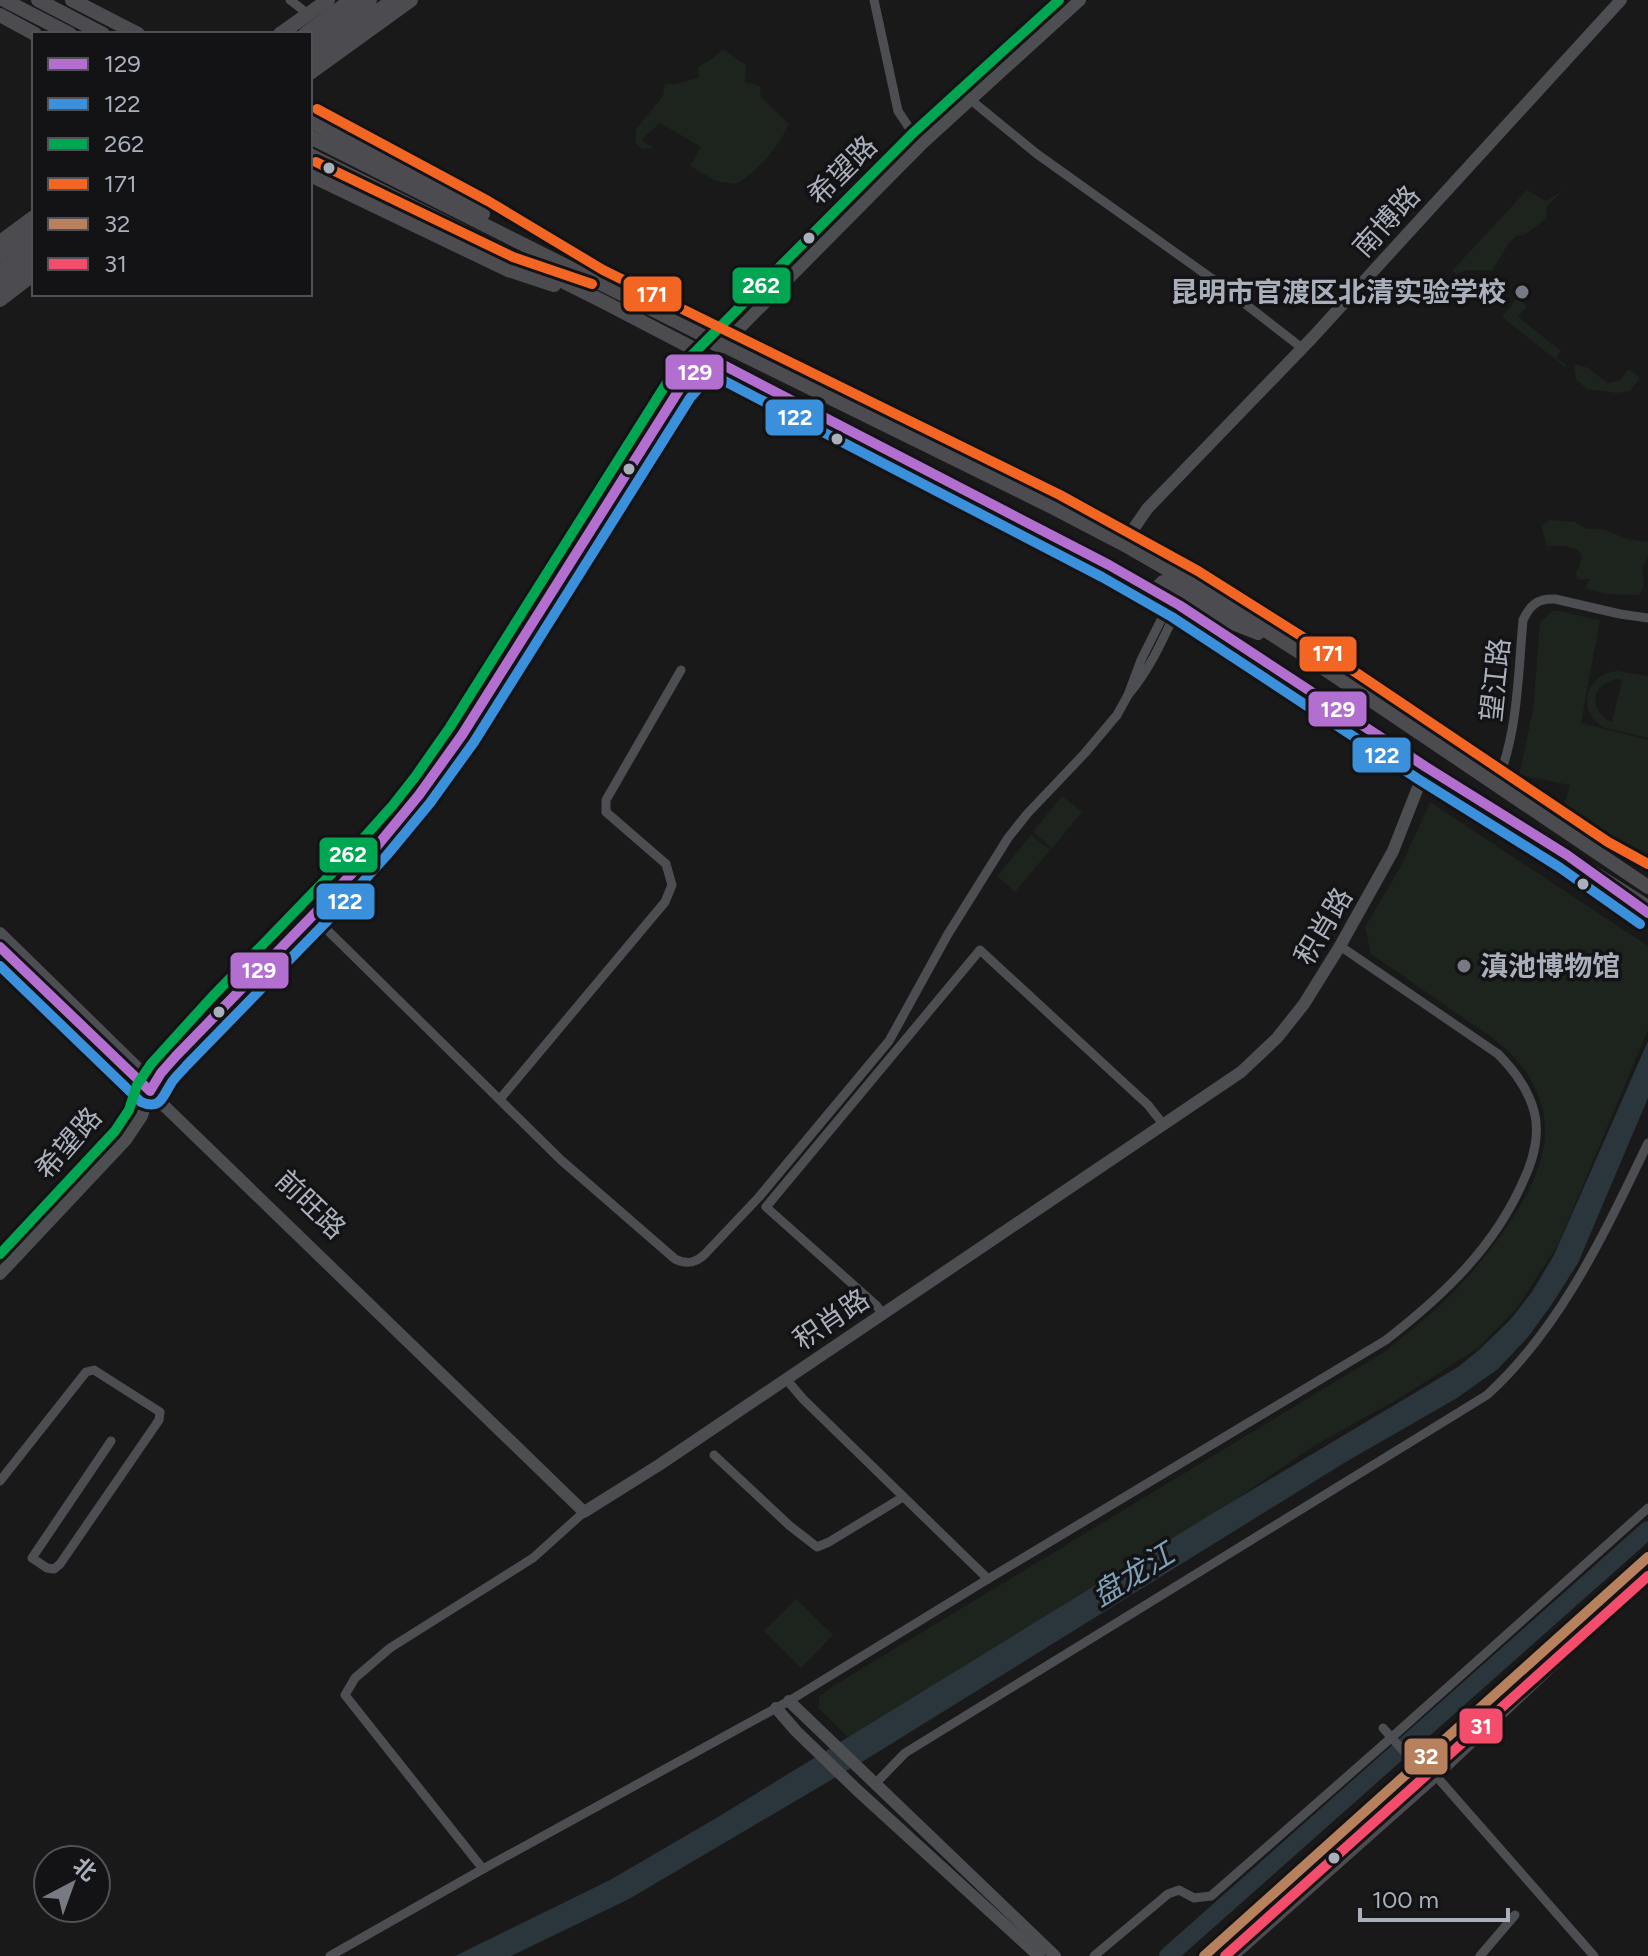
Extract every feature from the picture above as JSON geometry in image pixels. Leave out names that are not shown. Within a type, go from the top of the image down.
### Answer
[{"type":"main road","points":[[4,0],[66,32]]},
{"type":"main road","points":[[38,0],[99,32]]},
{"type":"main road","points":[[72,0],[134,32]]},
{"type":"main road","points":[[283,32],[328,0]]},
{"type":"main road","points":[[308,32],[351,0]]},
{"type":"main road","points":[[312,43],[370,0]]},
{"type":"main road","points":[[312,59],[393,0]]},
{"type":"main road","points":[[312,72],[411,0]]},
{"type":"main road","points":[[0,15],[32,32]]},
{"type":"main road","points":[[312,122],[481,213],[596,282]]},
{"type":"main road","points":[[312,138],[1123,544],[1291,647],[1648,887]]},
{"type":"main road","points":[[312,156],[604,302],[1109,565],[1172,601],[1648,907]]},
{"type":"main road","points":[[312,176],[508,270],[604,302]]},
{"type":"main road","points":[[0,242],[32,218]]},
{"type":"main road","points":[[0,255],[32,231]]},
{"type":"main road","points":[[0,271],[32,248]]},
{"type":"main road","points":[[0,284],[32,260]]},
{"type":"main road","points":[[0,300],[32,276]]},
{"type":"main road","points":[[1172,601],[1158,587],[1163,582],[1225,620],[1291,647]]},
{"type":"main road","points":[[1601,854],[1648,880]]},
{"type":"main road","points":[[1567,855],[1648,913]]},
{"type":"main road","points":[[1204,1956],[1415,1760],[1648,1557]]},
{"type":"main road","points":[[1231,1956],[1435,1775],[1648,1573]]},
{"type":"street","points":[[290,0],[308,14]]},
{"type":"street","points":[[874,0],[898,111],[912,132]]},
{"type":"street","name":"希望路","points":[[0,1274],[126,1140],[142,1116],[147,1083],[312,915],[404,814],[435,774],[471,722],[702,354],[709,338],[912,132],[1058,0]]},
{"type":"street","name":"希望路","points":[[0,1255],[114,1130],[165,1051],[306,909],[416,782],[453,730],[673,376],[702,354],[723,345],[923,143],[1080,0]]},
{"type":"street","name":"南博路","points":[[1123,544],[1147,509],[1302,348],[1621,0]]},
{"type":"street","points":[[959,89],[1037,154],[1218,283],[1302,348]]},
{"type":"street","name":"望江路","points":[[1497,783],[1514,725],[1523,620],[1534,603],[1544,598],[1555,599],[1648,618]]},
{"type":"street","points":[[312,915],[561,1160],[675,1259],[686,1263],[698,1261],[759,1197],[889,1041],[940,947],[1008,838],[1117,715],[1172,601]]},
{"type":"street","points":[[500,1099],[644,930],[669,894],[672,885],[666,864],[606,812],[606,800],[681,670]]},
{"type":"street","name":"积肖路","points":[[483,1869],[345,1695],[355,1678],[390,1648],[533,1558],[586,1510],[659,1465],[1241,1072],[1277,1038],[1304,1004],[1340,946],[1393,851],[1426,767]]},
{"type":"street","name":"前旺路","points":[[0,933],[147,1083],[586,1510]]},
{"type":"street","points":[[330,1956],[789,1701],[1386,1340],[1426,1309],[1460,1276],[1490,1240],[1514,1204],[1531,1163],[1536,1138],[1535,1113],[1526,1091],[1498,1054],[1340,946]]},
{"type":"street","name":"前旺路","points":[[0,947],[147,1083]]},
{"type":"street","points":[[882,1313],[766,1207],[980,950],[1148,1105],[1163,1124]]},
{"type":"street","points":[[0,972],[15,962]]},
{"type":"street","points":[[872,1782],[905,1753],[1487,1395],[1524,1357],[1566,1297],[1609,1224],[1648,1143]]},
{"type":"street","points":[[0,1481],[90,1370],[160,1412],[159,1420],[54,1569],[32,1558],[111,1441]]},
{"type":"street","points":[[786,1379],[988,1579]]},
{"type":"street","points":[[714,1455],[817,1547],[903,1497]]},
{"type":"street","points":[[1094,1956],[1168,1894],[1179,1890],[1194,1898],[1211,1896],[1393,1740],[1648,1508]]},
{"type":"street","points":[[789,1701],[1055,1956]]},
{"type":"street","points":[[776,1708],[856,1789],[1039,1956]]},
{"type":"street","points":[[1383,1728],[1435,1775],[1594,1956]]},
{"type":"street","points":[[1480,1956],[1515,1915]]},
{"type":"shaded area","points":[[723,49],[746,65],[745,82],[760,86],[761,97],[789,124],[767,158],[736,184],[716,181],[690,166],[701,147],[660,123],[641,140],[654,148],[642,149],[635,142],[636,129],[663,96],[665,84],[699,77],[698,67]]},
{"type":"shaded area","points":[[1527,190],[1546,201],[1563,190],[1547,206],[1546,219],[1524,235],[1516,236],[1492,271],[1467,270],[1457,274],[1452,271]]},
{"type":"shaded area","points":[[1517,298],[1527,306],[1518,317],[1561,351],[1556,358],[1565,367],[1502,317]]},
{"type":"shaded area","points":[[1574,364],[1589,368],[1607,383],[1620,380],[1629,369],[1640,378],[1630,391],[1617,393],[1587,389],[1576,379]]},
{"type":"shaded area","points":[[1550,520],[1574,522],[1587,529],[1604,529],[1627,539],[1648,542],[1648,557],[1642,567],[1644,585],[1639,595],[1605,594],[1585,588],[1590,579],[1577,580],[1579,551],[1569,547],[1547,546],[1541,526]]},
{"type":"shaded area","points":[[1554,610],[1600,620],[1581,723],[1648,740],[1648,859],[1564,806],[1570,785],[1519,775],[1533,710],[1540,622]]},
{"type":"shaded area","points":[[1617,671],[1648,676],[1648,738],[1605,728],[1590,713],[1587,704],[1591,687],[1606,674]],"holes":[[[1622,680],[1612,722],[1599,712],[1595,699],[1607,682]]]},
{"type":"shaded area","points":[[1062,796],[1082,812],[1052,848],[1033,832]]},
{"type":"shaded area","points":[[1430,802],[1648,946],[1648,1030],[1558,1245],[1516,1309],[1478,1348],[1400,1398],[1312,1447],[1219,1511],[851,1740],[819,1709],[819,1697],[830,1688],[1386,1351],[1437,1308],[1471,1273],[1521,1205],[1533,1181],[1545,1135],[1541,1105],[1530,1078],[1497,1041],[1371,954],[1365,927],[1401,866]]},
{"type":"shaded area","points":[[1031,835],[1050,850],[1015,892],[997,876]]},
{"type":"shaded area","points":[[796,1599],[833,1635],[801,1668],[764,1631]]},
{"type":"water","name":"盘龙江","points":[[1648,1041],[1648,1098],[1578,1263],[1528,1337],[1498,1369],[1457,1398],[1344,1463],[870,1757],[629,1899],[511,1956],[455,1956],[610,1880],[718,1817],[1458,1367],[1510,1320],[1532,1292],[1554,1255]]},
{"type":"waterway","points":[[1168,1956],[1648,1530]]},
{"type":"transit line","name":"262","points":[[0,1254],[115,1131],[151,1064],[334,871],[415,777],[450,727],[668,381],[913,133],[1059,0]]},
{"type":"transit line","name":"171","points":[[317,109],[488,201],[603,270],[1060,495],[1198,571],[1309,641],[1608,842],[1648,864]]},
{"type":"transit line","name":"171","points":[[316,162],[513,257],[592,284]]},
{"type":"transit line","name":"129","points":[[0,947],[150,1091],[176,1056],[321,907],[419,795],[462,735],[679,390],[708,357],[1109,565],[1179,605],[1567,855],[1648,913]]},
{"type":"transit line","name":"122","points":[[0,966],[141,1102],[153,1104],[161,1100],[177,1076],[331,917],[430,803],[474,742],[690,398],[711,374],[1102,577],[1172,617],[1418,779],[1559,867],[1640,924]]},
{"type":"transit line","name":"32","points":[[1204,1956],[1648,1557]]},
{"type":"transit line","name":"31","points":[[1225,1956],[1648,1576]]},
{"type":"place","name":"昆明市官渡区北清实验学校","points":[[1522,292]]},
{"type":"place","name":"滇池博物馆","points":[[1464,966]]}]
